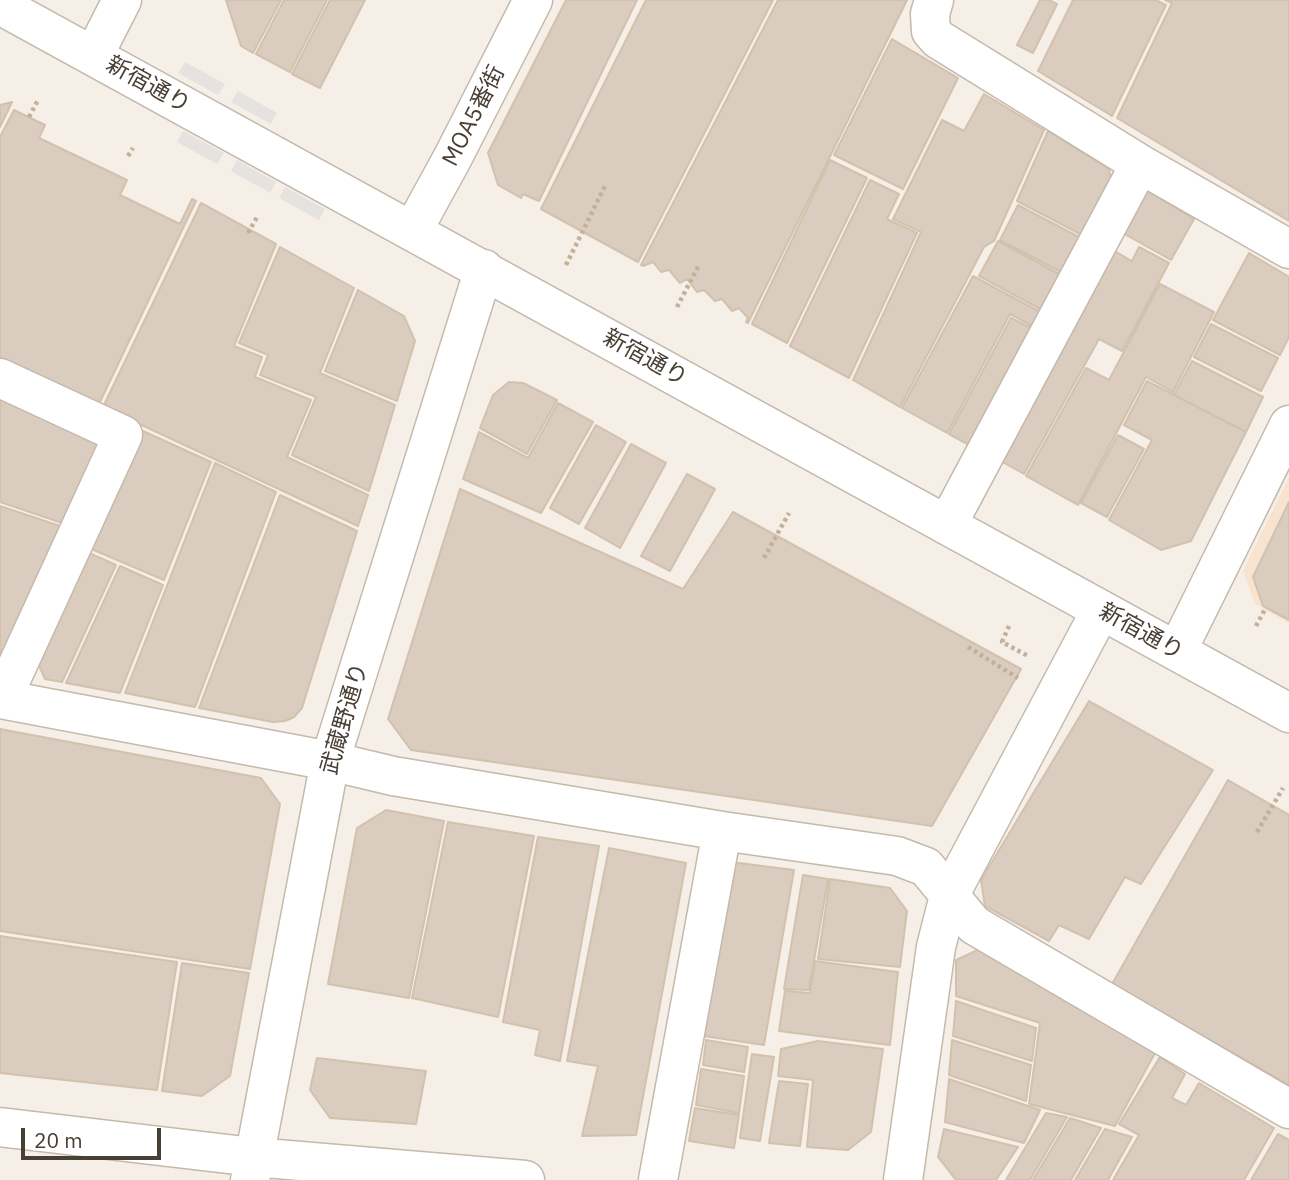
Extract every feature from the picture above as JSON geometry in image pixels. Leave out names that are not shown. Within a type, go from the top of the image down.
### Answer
[{"type":"street","points":[[94,55],[122,0]]},
{"type":"street","name":"MOA5番街","points":[[413,230],[533,0]]},
{"type":"street","points":[[933,0],[930,14],[932,31],[938,38],[1140,164],[1289,249]]},
{"type":"street","name":"新宿通り","points":[[0,5],[1289,713]]},
{"type":"street","points":[[947,525],[1140,164]]},
{"type":"street","name":"武蔵野通り","points":[[251,1169],[330,761],[484,269]]},
{"type":"street","points":[[0,378],[123,435],[1,699],[330,761],[393,776],[722,831],[897,856],[926,867],[974,925],[1289,1109]]},
{"type":"street","points":[[1177,651],[1289,425]]},
{"type":"street","points":[[903,1180],[936,947],[949,896],[1101,610]]},
{"type":"street","points":[[658,1180],[722,831]]},
{"type":"street","points":[[0,1127],[251,1169],[524,1180]]},
{"type":"path","points":[[29,117],[38,100]]},
{"type":"path","points":[[128,156],[133,148]]},
{"type":"path","points":[[566,265],[606,184]]},
{"type":"path","points":[[248,233],[257,217]]},
{"type":"path","points":[[677,307],[699,265]]},
{"type":"path","points":[[764,558],[789,513]]},
{"type":"path","points":[[1256,626],[1265,609]]},
{"type":"path","points":[[1009,626],[1002,642],[1033,659]]},
{"type":"path","points":[[968,647],[1022,680]]},
{"type":"path","points":[[1256,832],[1283,788]]},
{"type":"shaded area","points":[[185,62],[225,84],[218,95],[178,73]]},
{"type":"shaded area","points":[[238,91],[277,113],[271,124],[231,102]]},
{"type":"shaded area","points":[[183,131],[224,153],[217,164],[177,142]]},
{"type":"shaded area","points":[[237,160],[276,182],[270,193],[231,171]]},
{"type":"shaded area","points":[[285,187],[325,209],[319,220],[279,198]]},
{"type":"shaded area","points":[[1289,477],[1289,623],[1255,604],[1243,571]]},
{"type":"building","points":[[226,0],[281,0],[253,53],[241,46]]},
{"type":"building","points":[[284,0],[327,0],[290,72],[256,54]]},
{"type":"building","points":[[330,0],[365,0],[320,88],[292,74]]},
{"type":"building","points":[[566,0],[637,0],[539,201],[523,194],[521,198],[498,185],[488,153]]},
{"type":"building","points":[[646,0],[773,0],[638,262],[541,209]]},
{"type":"building","points":[[778,0],[907,0],[748,323],[748,318],[739,308],[732,311],[722,299],[715,301],[704,290],[697,292],[687,279],[680,283],[669,270],[661,272],[653,262],[641,265]]},
{"type":"building","points":[[1040,0],[1057,4],[1033,53],[1017,45]]},
{"type":"building","points":[[1073,0],[1156,0],[1166,5],[1112,116],[1038,71]]},
{"type":"building","points":[[1165,0],[1289,0],[1289,221],[1117,118],[1172,3]]},
{"type":"building","points":[[892,39],[958,78],[903,189],[834,155]]},
{"type":"building","points":[[984,94],[1044,130],[994,241],[984,247],[900,407],[853,380],[921,232],[893,219],[942,120],[964,131]]},
{"type":"building","points":[[12,102],[0,127],[0,105]]},
{"type":"building","points":[[14,110],[45,125],[39,138],[127,180],[120,195],[180,224],[192,199],[196,201],[99,404],[0,358],[0,137]]},
{"type":"building","points":[[1048,131],[1109,169],[1111,182],[1082,235],[1017,201]]},
{"type":"building","points":[[830,160],[867,178],[787,343],[752,324]]},
{"type":"building","points":[[870,180],[899,194],[887,219],[917,233],[849,378],[790,346]]},
{"type":"building","points":[[1141,187],[1194,219],[1171,260],[1119,231]]},
{"type":"building","points":[[201,203],[276,244],[234,346],[262,357],[255,377],[311,400],[287,457],[368,495],[358,526],[103,407]]},
{"type":"building","points":[[1018,205],[1081,238],[1063,273],[1000,240]]},
{"type":"building","points":[[998,241],[1061,275],[1042,310],[979,276]]},
{"type":"building","points":[[280,247],[354,288],[320,373],[395,405],[369,491],[292,455],[316,397],[260,375],[268,355],[239,343]]},
{"type":"building","points":[[1139,247],[1169,263],[1122,351],[1099,339],[1024,474],[999,460],[1111,249],[1132,261]]},
{"type":"building","points":[[1249,253],[1289,277],[1289,337],[1280,355],[1213,320]]},
{"type":"building","points":[[973,276],[1042,313],[1034,327],[1010,314],[947,433],[902,408]]},
{"type":"building","points":[[1160,284],[1214,312],[1173,392],[1146,377],[1078,505],[1026,476],[1086,368],[1109,380]]},
{"type":"building","points":[[358,290],[404,316],[415,341],[397,401],[325,371]]},
{"type":"building","points":[[1011,318],[1033,329],[971,446],[949,434]]},
{"type":"building","points":[[1211,324],[1278,358],[1261,391],[1194,357]]},
{"type":"building","points":[[1192,361],[1263,397],[1246,432],[1174,395]]},
{"type":"building","points":[[1147,381],[1246,432],[1191,541],[1161,550],[1109,520],[1152,440],[1124,425]]},
{"type":"building","points":[[509,382],[523,383],[557,400],[527,454],[480,428],[493,395]]},
{"type":"building","points":[[0,397],[96,442],[99,449],[65,524],[0,502]]},
{"type":"building","points":[[558,403],[593,422],[541,513],[463,479],[479,432],[528,458]]},
{"type":"building","points":[[596,425],[626,442],[579,524],[550,508]]},
{"type":"building","points":[[143,431],[211,462],[164,580],[89,548]]},
{"type":"building","points":[[1118,435],[1144,449],[1107,517],[1081,503]]},
{"type":"building","points":[[631,444],[666,463],[620,548],[585,528]]},
{"type":"building","points":[[215,463],[276,492],[195,707],[125,693]]},
{"type":"building","points":[[687,474],[715,489],[670,571],[641,556]]},
{"type":"building","points":[[460,489],[683,589],[733,512],[1021,669],[932,826],[411,750],[388,719]]},
{"type":"building","points":[[280,495],[357,531],[302,708],[294,717],[273,722],[199,708]]},
{"type":"building","points":[[1289,502],[1289,620],[1263,606],[1253,577]]},
{"type":"building","points":[[0,506],[63,527],[0,653]]},
{"type":"building","points":[[87,552],[116,565],[62,682],[45,679],[37,661]]},
{"type":"building","points":[[120,566],[163,585],[120,693],[66,683]]},
{"type":"building","points":[[1089,701],[1213,770],[1141,884],[1125,877],[1089,939],[1059,925],[1049,941],[985,906],[981,880]]},
{"type":"building","points":[[0,729],[261,778],[280,804],[250,969],[0,931]]},
{"type":"building","points":[[1228,780],[1289,815],[1289,1085],[1112,984]]},
{"type":"building","points":[[386,810],[444,821],[409,998],[328,984],[357,828]]},
{"type":"building","points":[[448,822],[534,836],[498,1017],[412,998]]},
{"type":"building","points":[[538,837],[599,846],[560,1061],[535,1055],[540,1030],[503,1022]]},
{"type":"building","points":[[609,848],[686,863],[636,1135],[582,1136],[598,1066],[567,1061]]},
{"type":"building","points":[[731,862],[794,870],[764,1045],[697,1035]]},
{"type":"building","points":[[803,875],[828,879],[809,990],[784,989]]},
{"type":"building","points":[[830,879],[890,888],[907,911],[900,967],[818,959]]},
{"type":"building","points":[[0,936],[177,962],[157,1090],[0,1073]]},
{"type":"building","points":[[982,948],[1155,1053],[1115,1126],[1029,1104],[1040,1023],[956,996],[956,960]]},
{"type":"building","points":[[815,961],[898,972],[890,1045],[779,1031],[785,991],[810,993]]},
{"type":"building","points":[[182,963],[249,973],[230,1076],[202,1096],[162,1091]]},
{"type":"building","points":[[956,1001],[1036,1028],[1032,1061],[953,1036]]},
{"type":"building","points":[[706,1040],[748,1047],[744,1072],[703,1065]]},
{"type":"building","points":[[952,1040],[1031,1065],[1026,1101],[949,1075]]},
{"type":"building","points":[[818,1041],[883,1049],[871,1132],[848,1150],[807,1147],[813,1080],[778,1076],[781,1049]]},
{"type":"building","points":[[752,1054],[774,1057],[760,1141],[740,1138]]},
{"type":"building","points":[[1160,1057],[1185,1074],[1172,1098],[1186,1105],[1199,1083],[1274,1128],[1244,1180],[1113,1180],[1139,1135],[1119,1124]]},
{"type":"building","points":[[317,1058],[426,1071],[416,1124],[330,1118],[310,1090]]},
{"type":"building","points":[[701,1069],[744,1076],[739,1113],[696,1105]]},
{"type":"building","points":[[949,1079],[1040,1110],[1024,1143],[945,1122]]},
{"type":"building","points":[[779,1081],[808,1084],[800,1146],[769,1143]]},
{"type":"building","points":[[695,1108],[739,1115],[734,1148],[689,1141]]},
{"type":"building","points":[[1046,1113],[1067,1117],[1030,1180],[1006,1180]]},
{"type":"building","points":[[1070,1118],[1101,1128],[1071,1180],[1033,1180]]},
{"type":"building","points":[[944,1129],[1018,1147],[996,1180],[956,1180],[938,1157]]},
{"type":"building","points":[[1105,1129],[1132,1137],[1108,1180],[1075,1180]]},
{"type":"building","points":[[1278,1134],[1289,1140],[1289,1180],[1251,1180]]}]
